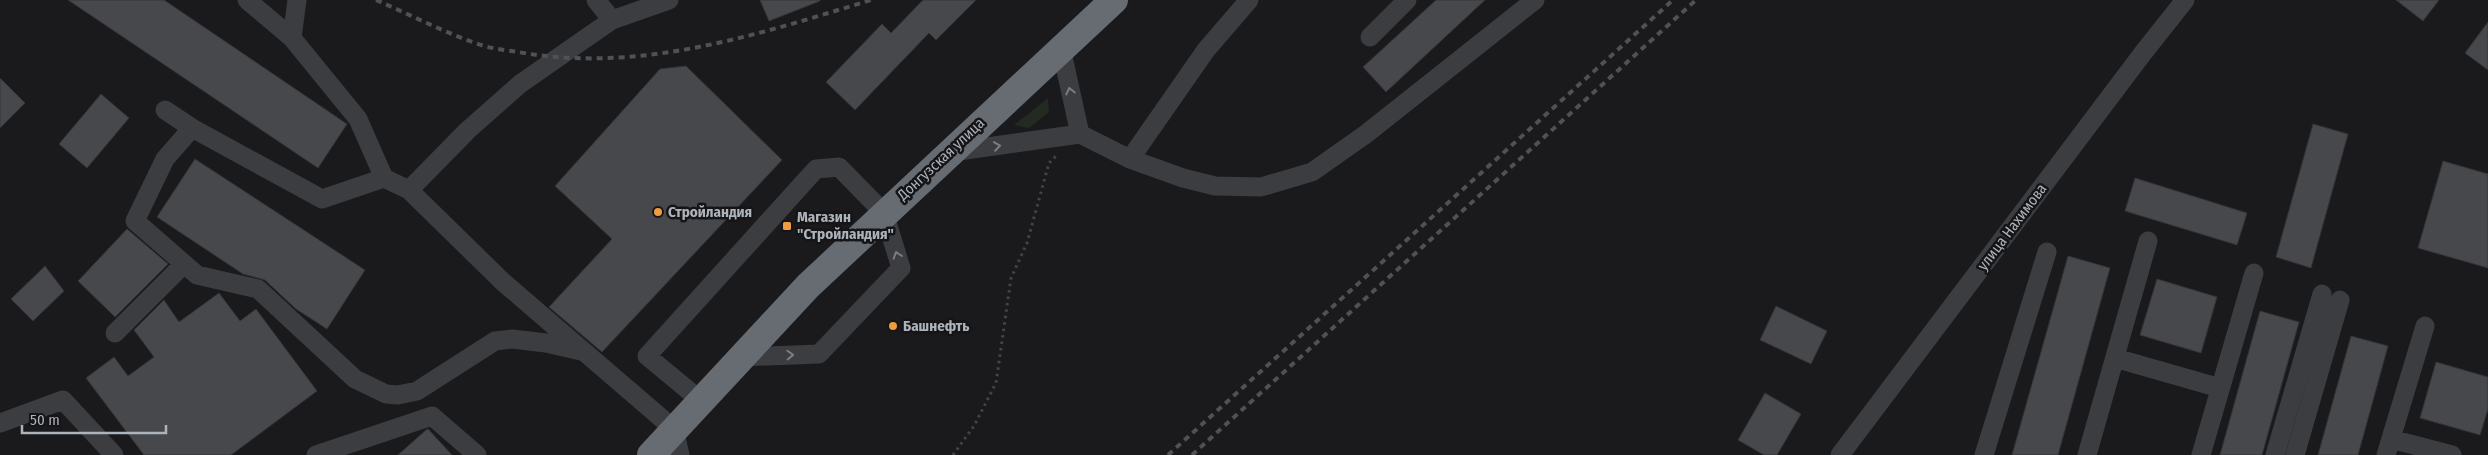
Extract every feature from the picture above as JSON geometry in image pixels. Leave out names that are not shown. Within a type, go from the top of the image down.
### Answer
[{"type":"highway","name":"Донгузская улица","points":[[651,455],[700,400],[808,286],[949,152],[1114,0]]},
{"type":"street","points":[[247,0],[292,38],[358,119],[384,178],[409,190],[503,282],[674,429],[680,455]]},
{"type":"street","points":[[292,38],[297,0]]},
{"type":"street","points":[[596,0],[612,20]]},
{"type":"street","points":[[409,190],[468,130],[520,84],[612,20],[669,0]]},
{"type":"street","points":[[1130,159],[1206,50],[1249,0]]},
{"type":"street","points":[[1370,38],[1407,0]]},
{"type":"street","points":[[949,152],[1080,134],[1130,159],[1183,178],[1215,186],[1261,188],[1312,172],[1366,134],[1535,0]]},
{"type":"street","name":"улица Нахимова","points":[[1843,454],[2143,53],[2185,0]]},
{"type":"street","points":[[1061,48],[1080,134]]},
{"type":"street","points":[[165,110],[192,128],[322,199],[384,178]]},
{"type":"street","points":[[192,128],[165,159],[135,221],[197,275],[258,289],[355,379],[386,394],[417,391],[495,341],[512,339],[546,343],[586,352]]},
{"type":"street","points":[[700,400],[647,356],[816,169],[839,167],[884,213],[901,268],[820,354],[741,357]]},
{"type":"street","points":[[2087,455],[2148,242]]},
{"type":"street","points":[[1984,455],[2047,252]]},
{"type":"street","points":[[115,333],[184,264]]},
{"type":"street","points":[[2201,455],[2254,274]]},
{"type":"street","points":[[2275,455],[2322,294]]},
{"type":"street","points":[[2295,455],[2340,300]]},
{"type":"street","points":[[2425,326],[2389,447],[2452,455]]},
{"type":"street","points":[[2115,358],[2220,388]]},
{"type":"street","points":[[0,422],[62,400],[114,455]]},
{"type":"street","points":[[316,455],[432,416],[477,455]]},
{"type":"path","points":[[953,455],[974,426],[996,383],[1011,278],[1027,243],[1049,163],[1080,134]]},
{"type":"shaded area","points":[[1048,98],[1049,112],[1029,128],[1014,125]]},
{"type":"building","points":[[68,0],[164,0],[347,124],[318,168]]},
{"type":"building","points":[[760,0],[820,0],[820,1],[769,21]]},
{"type":"building","points":[[923,0],[976,0],[936,40],[929,33],[855,110],[826,82],[882,24],[891,33]]},
{"type":"building","points":[[1436,0],[1485,0],[1386,92],[1363,67]]},
{"type":"building","points":[[2396,0],[2439,0],[2423,21]]},
{"type":"building","points":[[2488,22],[2488,70],[2465,53]]},
{"type":"building","name":"Стройландия","points":[[686,66],[782,160],[602,352],[549,307],[612,239],[555,186],[660,69]]},
{"type":"building","points":[[0,78],[25,103],[0,128]]},
{"type":"building","points":[[101,94],[129,118],[87,168],[59,144]]},
{"type":"building","points":[[2313,124],[2348,134],[2311,268],[2276,257]]},
{"type":"building","points":[[195,159],[365,270],[327,329],[296,309],[265,280],[243,274],[157,217]]},
{"type":"building","points":[[2443,161],[2488,174],[2488,268],[2418,248]]},
{"type":"building","points":[[2135,178],[2247,213],[2237,245],[2125,211]]},
{"type":"building","points":[[127,229],[168,264],[115,317],[78,281]]},
{"type":"building","points":[[2068,256],[2110,268],[2058,455],[2012,455]]},
{"type":"building","points":[[45,266],[64,291],[33,321],[11,299]]},
{"type":"building","points":[[2157,279],[2217,297],[2201,353],[2140,335]]},
{"type":"building","points":[[219,293],[240,321],[256,309],[317,391],[231,455],[144,455],[86,378],[114,357],[128,376],[154,357],[134,330],[164,300],[179,322]]},
{"type":"building","points":[[1776,306],[1827,331],[1811,364],[1760,340]]},
{"type":"building","points":[[2260,311],[2299,322],[2262,455],[2220,455]]},
{"type":"building","points":[[2351,336],[2388,346],[2358,455],[2318,455]]},
{"type":"building","points":[[2436,362],[2488,377],[2488,409],[2480,435],[2420,418]]},
{"type":"building","points":[[1765,393],[1801,414],[1777,455],[1764,455],[1738,440]]},
{"type":"building","points":[[428,429],[452,455],[398,455],[426,430]]},
{"type":"railway","points":[[376,0],[454,35],[486,46],[563,58],[608,58],[653,54],[697,47],[741,38],[871,0]]},
{"type":"railway","points":[[1168,455],[1673,0]]},
{"type":"railway","points":[[1192,455],[1696,0]]},
{"type":"place","name":"Стройландия","points":[[658,212]]},
{"type":"place","name":"Магазин \"Стройландия\"","points":[[787,226]]},
{"type":"place","name":"Башнефть","points":[[893,326]]}]
